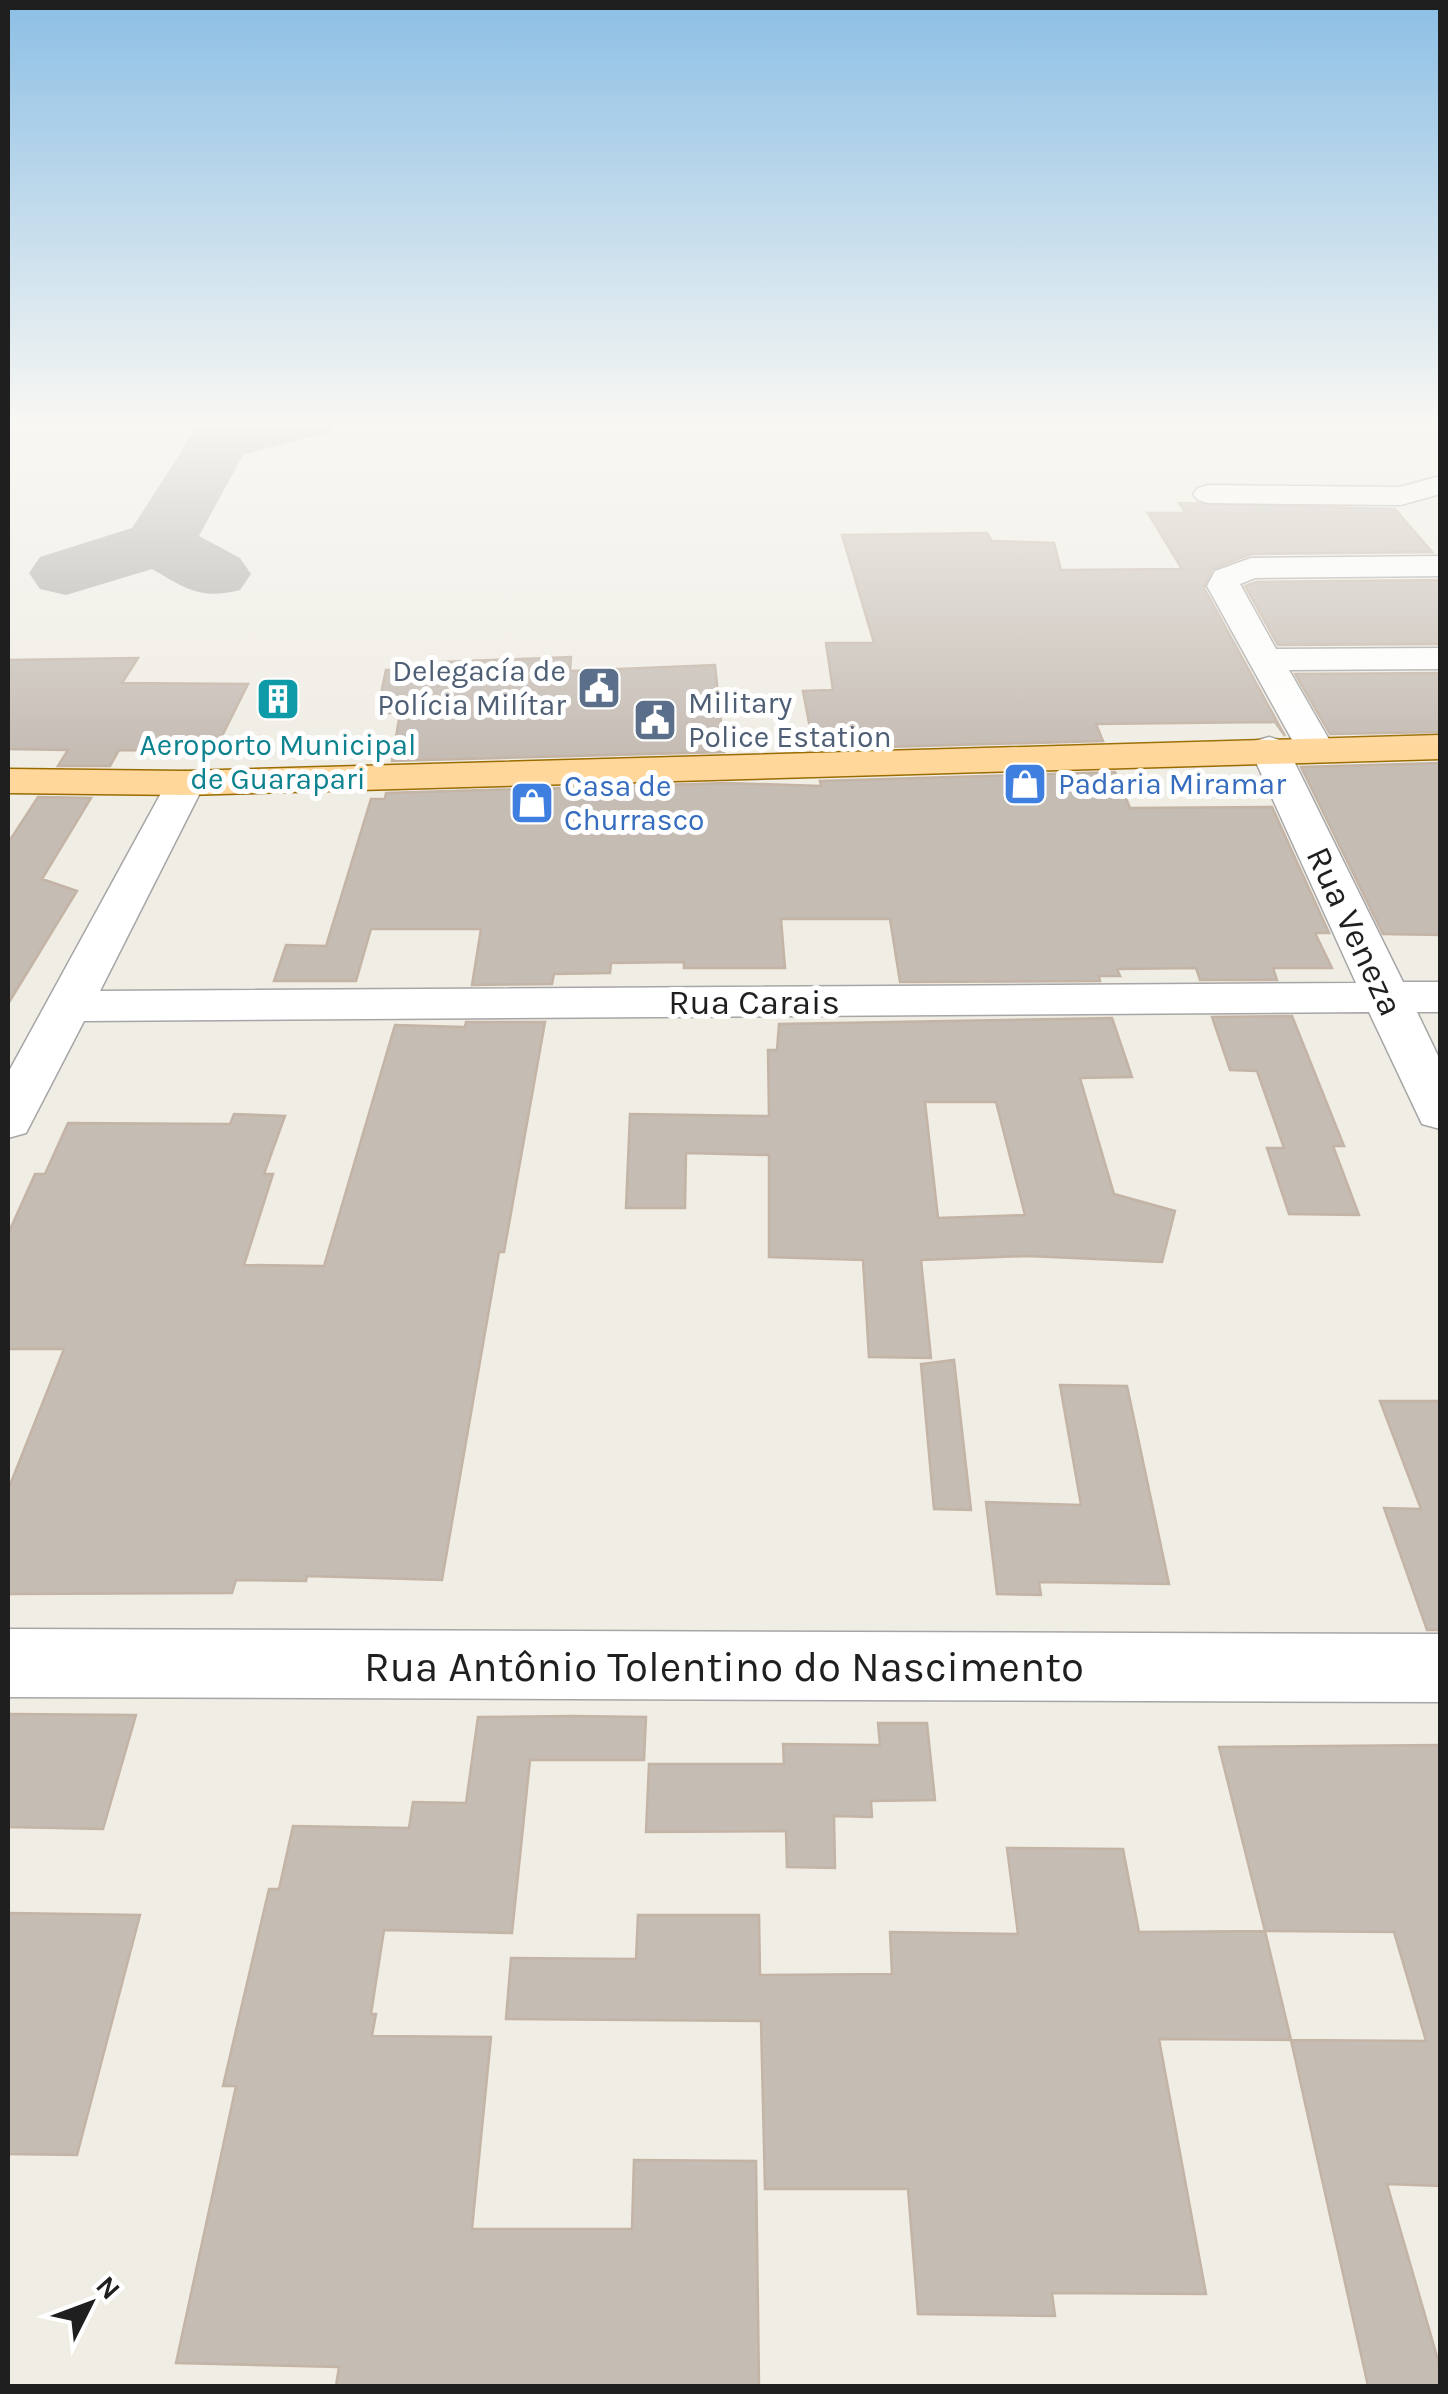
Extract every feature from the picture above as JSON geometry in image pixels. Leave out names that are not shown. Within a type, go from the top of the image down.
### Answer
[{"type":"main road","points":[[8,782],[185,783],[1269,749],[1440,748]]},
{"type":"street","points":[[1315,748],[1223,586],[1235,572],[1251,568],[1440,566]]},
{"type":"street","points":[[1264,660],[1440,658]]},
{"type":"street","name":"Rua Veneza","points":[[1269,749],[1440,1112]]},
{"type":"street","points":[[8,1120],[185,783]]},
{"type":"street","name":"Rua Carais","points":[[68,1006],[1440,998]]},
{"type":"street","name":"Rua Antônio Tolentino do Nascimento","points":[[8,1663],[1440,1668]]},
{"type":"building","points":[[1159,531],[1414,531],[1432,552],[1251,554],[1212,569],[1204,588],[1285,736],[1275,722],[1096,724],[1103,741],[814,749],[803,691],[833,690],[826,643],[874,643],[842,535],[987,533],[992,541],[1054,543],[1061,570],[1182,569]]},
{"type":"building","points":[[1440,580],[1440,644],[1278,645],[1245,586],[1256,582]]},
{"type":"building","points":[[571,657],[570,671],[715,665],[724,752],[392,761],[400,713],[377,713],[386,670],[441,669],[442,662]]},
{"type":"building","points":[[138,658],[122,683],[248,684],[214,752],[119,750],[110,766],[58,766],[68,750],[8,749],[8,660]]},
{"type":"building","points":[[1440,673],[1440,732],[1330,734],[1295,674]]},
{"type":"building","points":[[1440,763],[1440,935],[1383,934],[1301,767]]},
{"type":"building","points":[[1115,772],[1130,808],[1272,807],[1329,933],[1315,933],[1332,968],[1273,968],[1277,980],[1200,980],[1196,968],[1117,969],[1120,976],[1099,976],[1100,981],[900,982],[890,919],[781,919],[785,968],[684,968],[684,962],[611,963],[610,973],[554,974],[552,984],[472,985],[481,929],[371,929],[356,981],[274,981],[286,945],[326,946],[371,799],[385,799],[386,793],[727,783],[821,786],[820,781]]},
{"type":"building","points":[[38,797],[91,798],[42,879],[77,891],[8,1004],[8,843]]},
{"type":"building","points":[[1292,1016],[1344,1146],[1333,1146],[1359,1215],[1289,1214],[1267,1148],[1284,1148],[1257,1071],[1230,1070],[1212,1017]]},
{"type":"building","points":[[1112,1018],[1132,1077],[1080,1078],[1114,1194],[1175,1211],[1162,1262],[1027,1256],[921,1260],[931,1358],[869,1357],[863,1260],[769,1257],[769,1155],[686,1153],[685,1208],[626,1208],[630,1114],[769,1116],[768,1050],[777,1050],[779,1024]],"holes":[[[925,1102],[996,1102],[1025,1215],[938,1218]]]},
{"type":"building","points":[[466,1022],[545,1022],[504,1252],[499,1252],[442,1580],[307,1576],[306,1581],[236,1580],[232,1593],[8,1594],[8,1490],[64,1349],[8,1349],[8,1234],[35,1174],[45,1174],[68,1123],[230,1124],[234,1114],[285,1116],[264,1174],[273,1174],[244,1265],[324,1266],[395,1025],[465,1027]]},
{"type":"building","points":[[954,1360],[971,1510],[934,1509],[921,1364]]},
{"type":"building","points":[[1060,1385],[1127,1386],[1169,1584],[1039,1582],[1041,1595],[997,1594],[986,1502],[1081,1505]]},
{"type":"building","points":[[1380,1401],[1440,1401],[1440,1630],[1427,1630],[1384,1508],[1421,1509]]},
{"type":"building","points":[[8,1714],[136,1715],[103,1829],[8,1827]]},
{"type":"building","points":[[478,1717],[646,1717],[644,1760],[530,1760],[512,1933],[384,1930],[371,2014],[376,2014],[372,2036],[491,2037],[472,2229],[632,2229],[634,2160],[756,2161],[759,2386],[336,2386],[339,2367],[176,2363],[236,2086],[223,2086],[269,1889],[279,1889],[293,1826],[409,1828],[413,1802],[466,1803]]},
{"type":"building","points":[[878,1723],[927,1723],[935,1800],[871,1801],[872,1817],[834,1816],[835,1868],[787,1867],[786,1831],[646,1832],[649,1764],[784,1764],[783,1744],[880,1745]]},
{"type":"building","points":[[1440,1745],[1440,2186],[1387,2184],[1440,2367],[1440,2386],[1368,2386],[1291,2040],[1426,2041],[1394,1932],[1265,1931],[1219,1747]]},
{"type":"building","points":[[1007,1848],[1123,1849],[1139,1932],[1265,1931],[1291,2040],[1159,2039],[1206,2294],[1052,2293],[1055,2316],[918,2314],[908,2189],[765,2189],[761,2021],[506,2019],[511,1958],[636,1959],[638,1915],[759,1915],[760,1975],[892,1974],[890,1932],[1018,1934]]},
{"type":"building","points":[[8,1913],[140,1915],[77,2155],[8,2154]]},
{"type":"taxiway","points":[[159,543],[166,531]]},
{"type":"taxiway","points":[[66,573],[159,543]]},
{"type":"taxiway","points":[[159,543],[214,574]]},
{"type":"place","name":"Delegacía de Polícia Milítar","points":[[599,688]]},
{"type":"place","name":"Aeroporto Municipal de Guarapari","points":[[278,699]]},
{"type":"place","name":"Military Police Estation","points":[[655,720]]},
{"type":"place","name":"Padaria Miramar","points":[[1025,784]]},
{"type":"place","name":"Casa de Churrasco","points":[[532,803]]}]
